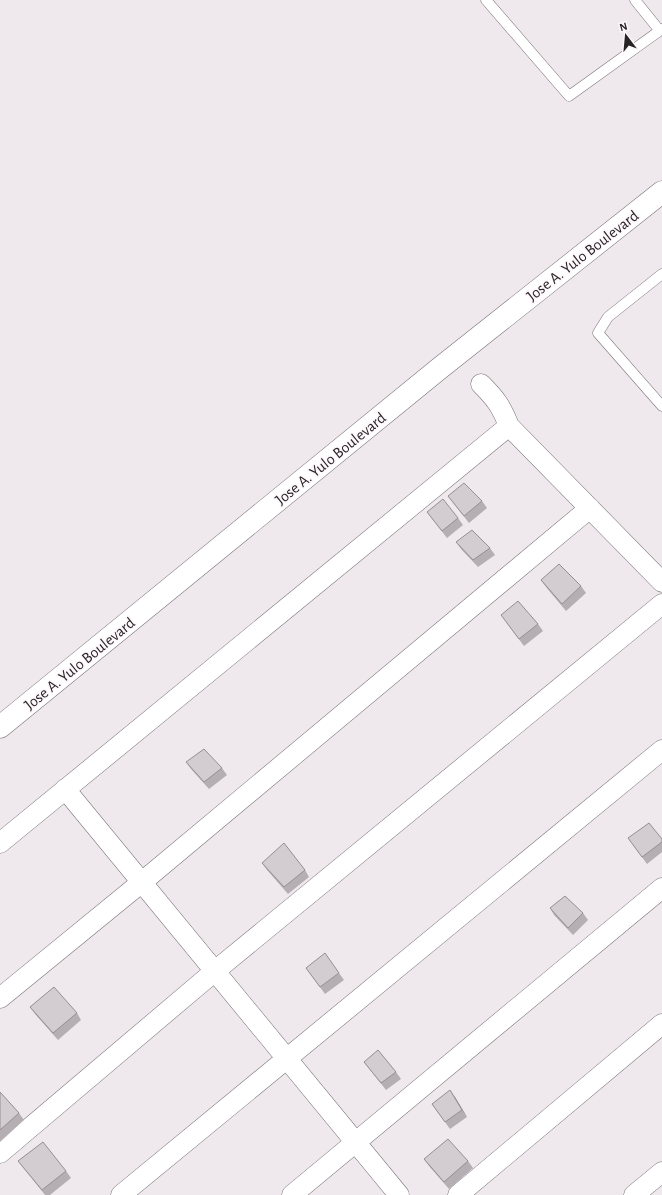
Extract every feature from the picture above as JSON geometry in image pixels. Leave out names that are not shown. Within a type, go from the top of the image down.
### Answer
[{"type":"main road","name":"Jose A. Yulo Boulevard","points":[[2,722],[440,368],[662,192]]},
{"type":"street","points":[[480,384],[494,397],[502,409],[509,426],[662,582]]},
{"type":"street","points":[[0,843],[509,426]]},
{"type":"street","points":[[0,998],[142,882],[590,508]]},
{"type":"street","points":[[0,1153],[214,971],[662,604]]},
{"type":"street","points":[[121,1195],[662,750]]},
{"type":"street","points":[[65,790],[398,1195]]},
{"type":"street","points":[[292,1195],[662,888]]},
{"type":"street","points":[[458,1195],[662,1024]]},
{"type":"street","points":[[634,1195],[662,1172]]},
{"type":"lane","points":[[486,0],[569,96],[661,30],[635,0]]},
{"type":"lane","points":[[662,274],[608,317],[598,333],[662,406]]},
{"type":"building","points":[[464,483],[482,501],[464,516],[448,496]]},
{"type":"building","points":[[443,499],[458,518],[442,531],[427,512]]},
{"type":"building","points":[[472,530],[490,548],[473,560],[456,542]]},
{"type":"building","points":[[559,564],[581,586],[562,604],[541,580]]},
{"type":"building","points":[[518,601],[538,624],[519,639],[501,615]]},
{"type":"building","points":[[204,749],[222,768],[204,782],[186,762]]},
{"type":"building","points":[[649,823],[662,839],[662,842],[642,857],[628,838]]},
{"type":"building","points":[[284,843],[305,870],[284,887],[262,863]]},
{"type":"building","points":[[565,896],[583,913],[568,928],[550,908]]},
{"type":"building","points":[[325,953],[339,973],[320,987],[306,968]]},
{"type":"building","points":[[54,987],[77,1013],[53,1033],[30,1007]]},
{"type":"building","points":[[378,1050],[396,1072],[381,1083],[364,1062]]},
{"type":"building","points":[[450,1090],[462,1110],[445,1122],[432,1104]]},
{"type":"building","points":[[0,1092],[19,1113],[0,1130]]},
{"type":"building","points":[[448,1139],[468,1161],[444,1182],[424,1159]]},
{"type":"building","points":[[43,1142],[66,1171],[42,1190],[18,1161]]}]
